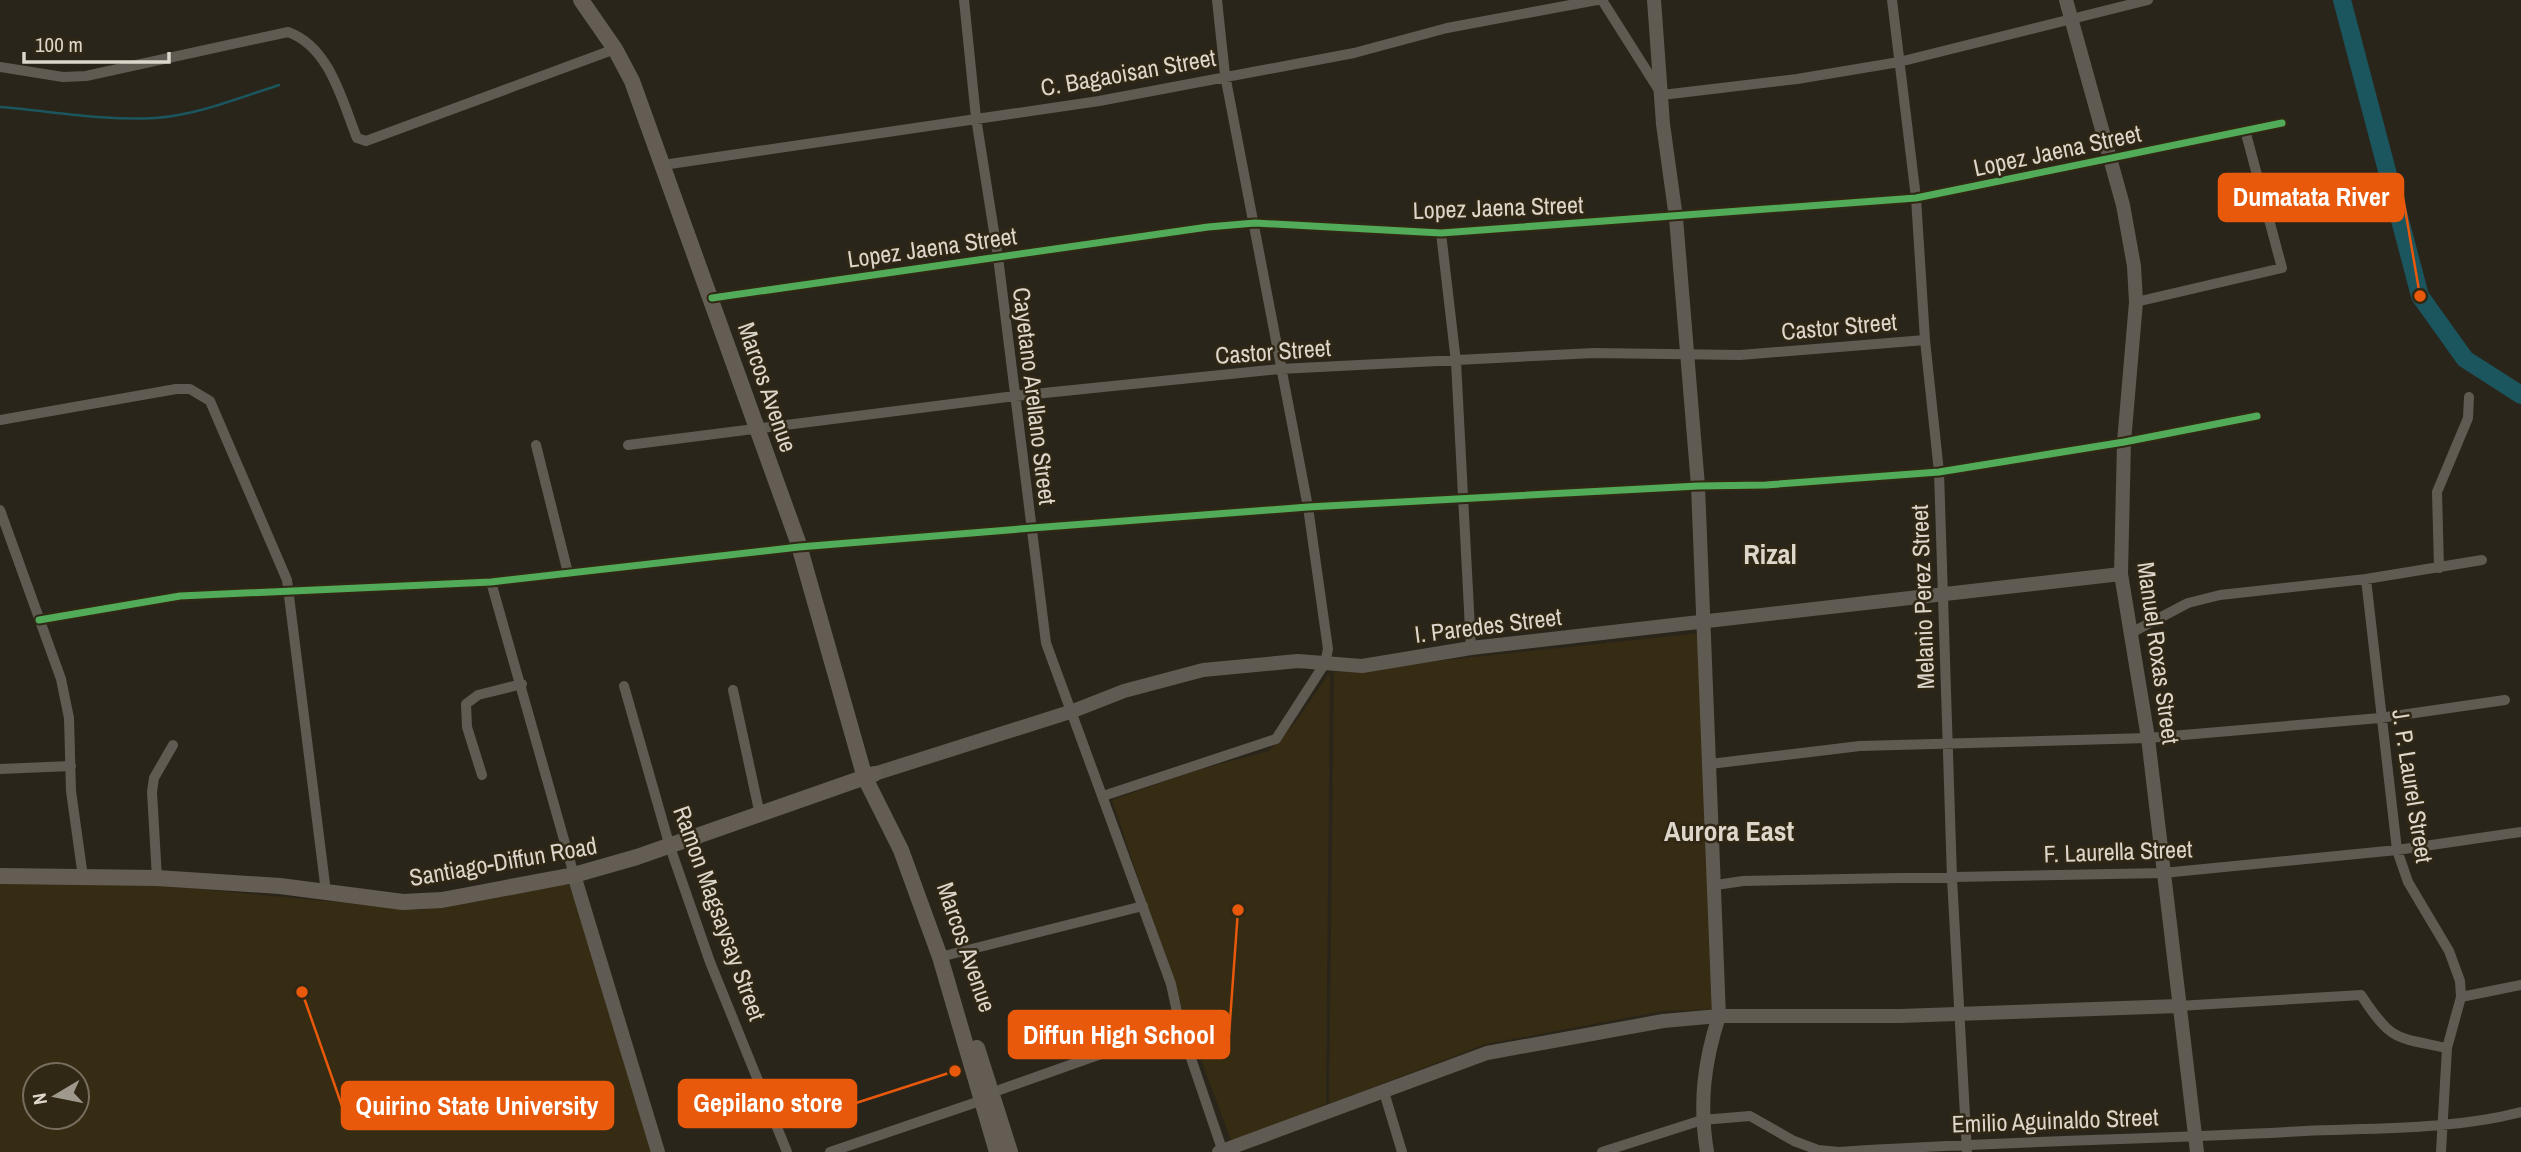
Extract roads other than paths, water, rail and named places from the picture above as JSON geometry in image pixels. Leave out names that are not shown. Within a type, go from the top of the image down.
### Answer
[{"type":"main road","name":"Marcos Avenue","points":[[581,0],[615,48],[632,81],[712,298],[799,547],[868,772],[944,956],[985,1097],[997,1152]]},
{"type":"main road","name":"Santiago-Diffun Road","points":[[0,876],[157,877],[326,892],[403,902],[442,900],[574,875],[670,847],[868,772]]},
{"type":"main road","name":"Marcos Avenue","points":[[985,1097],[1010,1152]]},
{"type":"street","name":"Cayetano Arellano Street","points":[[964,0],[976,118],[998,257],[1046,643],[1171,984],[1180,1026],[1222,1152]]},
{"type":"street","points":[[1104,796],[1276,739],[1325,663],[1328,649],[1308,507],[1225,75],[1217,0]]},
{"type":"street","points":[[1599,0],[1662,95]]},
{"type":"street","name":"C. Bagaoisan Street","points":[[663,165],[1099,101],[1225,75],[1354,53],[1447,28],[1599,0]]},
{"type":"street","points":[[1654,0],[1688,355],[1705,623],[1719,1016],[1708,1050],[1702,1120],[1707,1152]]},
{"type":"street","name":"Melanio Perez Street","points":[[1892,0],[1916,198],[1925,340],[1939,471],[1952,878],[1967,1147]]},
{"type":"street","name":"Manuel Roxas Street","points":[[2066,0],[2074,19],[2125,217],[2134,266],[2136,302],[2124,443],[2122,574],[2129,634],[2148,738],[2196,1145]]},
{"type":"street","points":[[1662,95],[1899,62],[2148,0]]},
{"type":"street","points":[[0,67],[63,76],[86,76],[288,32],[299,36],[326,64],[357,138],[366,141],[615,48]]},
{"type":"street","name":"Lopez Jaena Street","points":[[712,298],[1208,227],[1255,223],[1441,233],[1676,218],[1916,198],[2282,123]]},
{"type":"street","points":[[2136,302],[2282,268],[2245,130]]},
{"type":"street","points":[[1441,233],[1456,362],[1461,500],[1471,648]]},
{"type":"street","name":"Castor Street","points":[[628,445],[1014,396],[1280,369],[1594,353],[1740,355],[1925,340]]},
{"type":"street","points":[[0,420],[176,389],[200,393],[210,401],[282,565],[289,593],[326,892]]},
{"type":"street","points":[[2439,568],[2437,492],[2468,418],[2469,397]]},
{"type":"street","points":[[39,620],[180,596],[491,582],[799,547],[1032,528],[1308,507],[1698,486],[1766,485],[1939,471],[2124,443],[2257,416]]},
{"type":"street","points":[[536,445],[568,573]]},
{"type":"street","points":[[0,510],[61,679],[69,718],[74,828],[83,877]]},
{"type":"street","points":[[2129,634],[2188,603],[2220,595],[2366,579],[2482,560]]},
{"type":"street","name":"I. Paredes Street","points":[[868,772],[1073,711],[1124,691],[1203,670],[1298,661],[1362,666],[1471,648],[2122,574]]},
{"type":"street","name":"J. P. Laurel Street","points":[[2366,579],[2380,718],[2398,850],[2413,891],[2456,965],[2461,997],[2447,1048],[2440,1124],[2441,1152]]},
{"type":"street","points":[[491,582],[574,875],[658,1152]]},
{"type":"street","points":[[482,775],[467,727],[466,704],[478,695],[522,684]]},
{"type":"street","name":"Ramon Magsaysay Street","points":[[624,686],[670,847],[710,962],[787,1152]]},
{"type":"street","points":[[733,690],[760,815]]},
{"type":"street","points":[[1710,764],[1860,746],[2148,738],[2380,718],[2505,700]]},
{"type":"street","points":[[157,877],[152,792],[155,778],[173,745]]},
{"type":"street","points":[[0,769],[71,766]]},
{"type":"street","name":"F. Laurella Street","points":[[1716,885],[1742,881],[2163,873],[2398,850],[2521,832]]},
{"type":"street","points":[[944,956],[1143,906]]},
{"type":"street","points":[[2461,997],[2521,985]]},
{"type":"street","points":[[1222,1152],[1326,1110],[1384,1093],[1486,1053],[1663,1021],[1719,1016],[1958,1014],[2178,1006],[2361,995],[2381,1026],[2394,1037],[2447,1048]]},
{"type":"street","points":[[830,1152],[1180,1026]]},
{"type":"street","points":[[1384,1093],[1402,1152]]},
{"type":"street","name":"Emilio Aguinaldo Street","points":[[1602,1152],[1702,1120],[1750,1116],[1794,1141],[1818,1150],[1839,1152],[1967,1147],[2196,1145],[2440,1124],[2521,1112]]},
{"type":"waterway","points":[[2342,0],[2420,296],[2465,359],[2521,395]]},
{"type":"waterway","points":[[0,107],[97,117],[155,118],[202,110],[279,85]]},
{"type":"place","name":"Dumatata River","points":[[2420,296]]},
{"type":"place","name":"Diffun High School","points":[[1238,910]]},
{"type":"place","name":"Quirino State University","points":[[302,992]]},
{"type":"place","name":"Gepilano store","points":[[955,1071]]},
{"type":"district","name":"Rizal","points":[[1770,554]]},
{"type":"district","name":"Aurora East","points":[[1729,831]]}]
